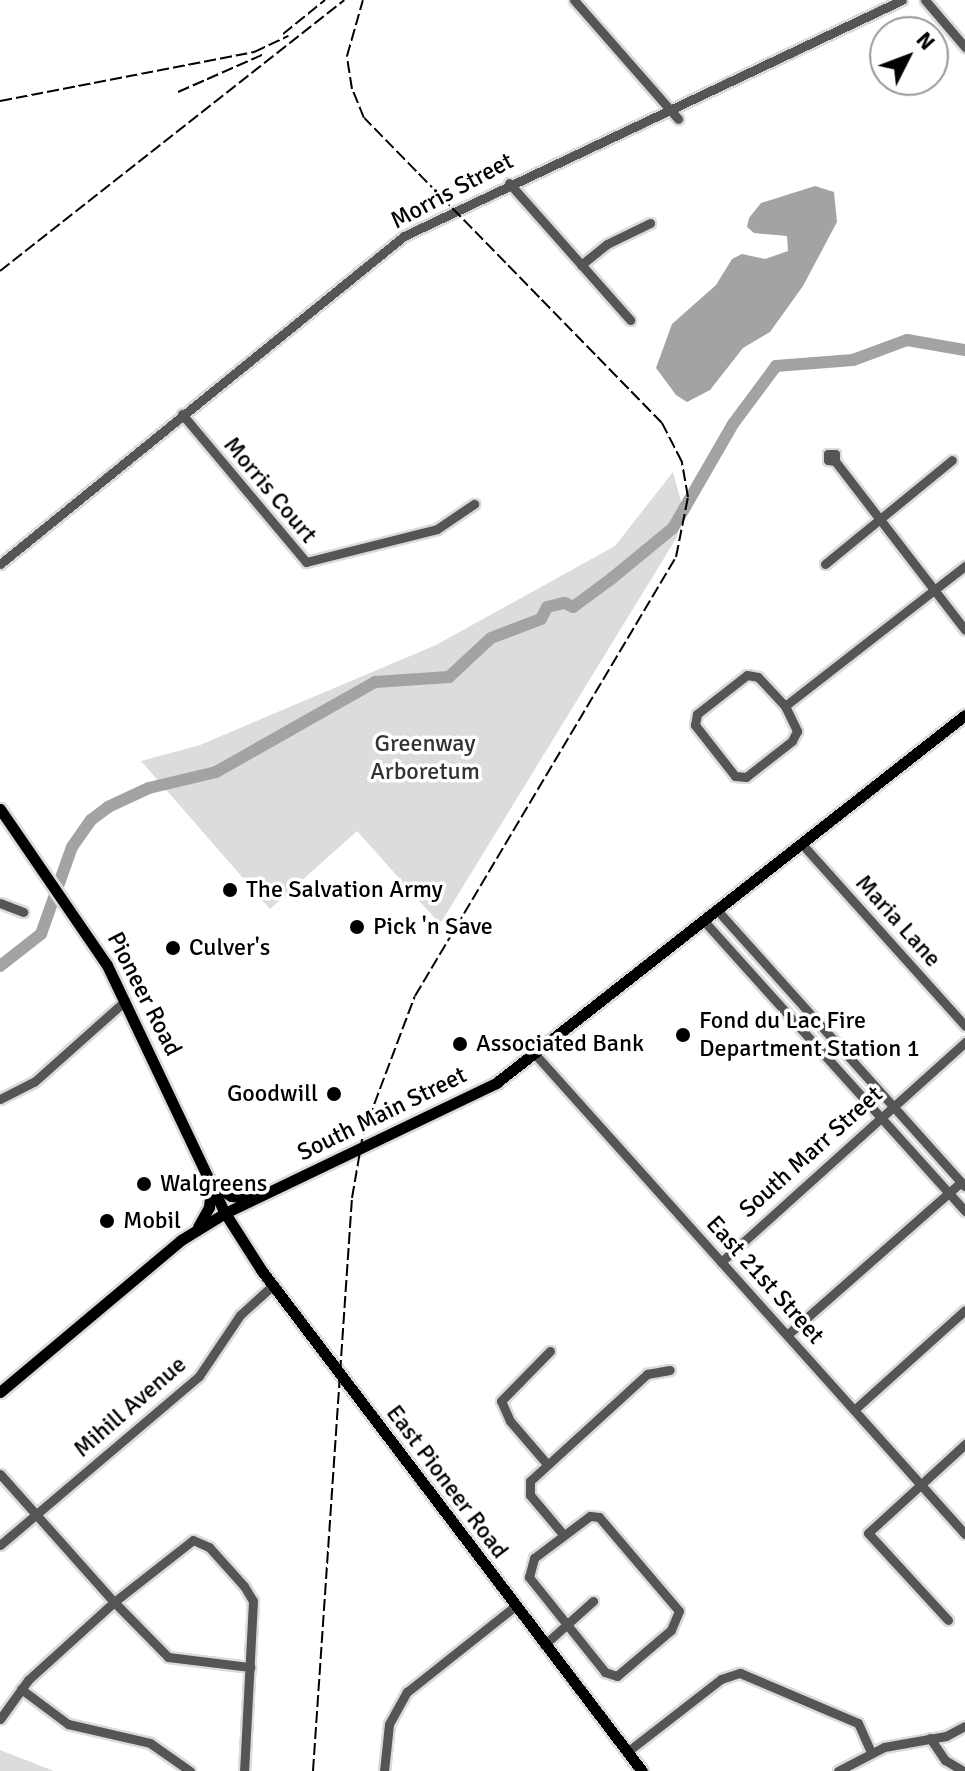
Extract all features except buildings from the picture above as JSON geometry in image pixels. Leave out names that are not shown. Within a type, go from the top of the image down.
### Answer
[{"type":"main road","name":"South Main Street","points":[[0,1392],[145,1265],[195,1232],[225,1213],[470,1097],[534,1053],[965,715]]},
{"type":"main road","name":"Pioneer Road","points":[[0,809],[67,902],[125,1001],[225,1213]]},
{"type":"main road","points":[[195,1232],[209,1207],[211,1183],[238,1198],[259,1197]]},
{"type":"main road","name":"East Pioneer Road","points":[[225,1213],[272,1286],[642,1771]]},
{"type":"street","points":[[574,0],[678,119]]},
{"type":"street","name":"Morris Street","points":[[0,564],[404,236],[509,183],[902,0]]},
{"type":"street","points":[[925,0],[965,47]]},
{"type":"street","points":[[509,183],[630,320]]},
{"type":"street","points":[[581,265],[607,244],[650,223]]},
{"type":"street","name":"Morris Court","points":[[182,414],[297,557],[309,563],[437,529],[474,504]]},
{"type":"street","points":[[825,564],[952,460]]},
{"type":"street","points":[[835,461],[965,630]]},
{"type":"street","points":[[785,706],[965,566]]},
{"type":"street","points":[[747,675],[758,677],[785,706],[797,731],[792,741],[746,777],[735,776],[695,725],[697,714],[747,675]]},
{"type":"street","name":"Maria Lane","points":[[801,843],[965,1026]]},
{"type":"street","points":[[0,903],[23,912]]},
{"type":"street","points":[[717,910],[963,1184],[948,1192],[787,1335]]},
{"type":"street","points":[[703,920],[965,1211]]},
{"type":"street","points":[[0,1099],[34,1082],[125,1001]]},
{"type":"street","name":"South Marr Street","points":[[721,1262],[965,1042]]},
{"type":"street","name":"East 21st Street","points":[[534,1053],[965,1534]]},
{"type":"street","name":"Mihill Avenue","points":[[0,1545],[199,1376],[240,1315],[272,1286]]},
{"type":"street","points":[[854,1410],[965,1310]]},
{"type":"street","points":[[547,1464],[510,1421],[501,1401],[550,1351]]},
{"type":"street","points":[[562,1533],[528,1491],[531,1479],[647,1374],[670,1370]]},
{"type":"street","points":[[948,1620],[868,1533],[965,1444]]},
{"type":"street","points":[[0,1474],[114,1602],[168,1657],[250,1667]]},
{"type":"street","points":[[599,1517],[679,1613],[671,1630],[617,1676],[605,1672],[528,1572],[532,1560],[562,1533],[582,1518],[599,1517]]},
{"type":"street","points":[[0,1719],[21,1689],[114,1602],[185,1543],[202,1541],[253,1601],[244,1771]]},
{"type":"street","points":[[544,1645],[593,1601]]},
{"type":"street","points":[[384,1771],[389,1724],[407,1692],[514,1607]]},
{"type":"street","points":[[627,1752],[721,1679],[742,1673],[858,1723],[871,1752]]},
{"type":"street","points":[[21,1689],[68,1724],[150,1743],[190,1771]]},
{"type":"street","points":[[838,1771],[871,1752],[965,1726]]},
{"type":"street","points":[[930,1738],[945,1760],[963,1771]]},
{"type":"green space","name":"Greenway Arboretum","points":[[673,472],[682,505],[677,537],[440,924],[357,831],[270,909],[141,761],[200,745],[436,645],[615,546]]},
{"type":"green space","points":[[0,1750],[54,1771],[0,1771]]},
{"type":"shaded area","points":[[815,186],[834,192],[837,222],[803,286],[770,332],[743,348],[710,390],[687,402],[676,395],[656,368],[672,324],[716,285],[732,259],[742,254],[765,259],[788,251],[787,236],[754,233],[747,227],[749,218],[761,203]]},
{"type":"waterway","points":[[0,966],[41,934],[72,847],[91,820],[108,807],[149,788],[216,772],[375,682],[449,677],[491,638],[541,619],[547,607],[565,603],[573,607],[611,579],[673,528],[733,424],[776,366],[853,360],[907,340],[965,350]]},
{"type":"railway","points":[[283,34],[325,0]]},
{"type":"railway","points":[[0,271],[344,0]]},
{"type":"railway","points":[[313,1771],[352,1198],[363,1134],[415,996],[676,557],[688,497],[682,462],[662,423],[364,118],[352,89],[347,56],[363,0]]},
{"type":"railway","points":[[0,101],[254,52],[288,36]]},
{"type":"railway","points":[[178,92],[262,55]]},
{"type":"place","name":"The Salvation Army","points":[[230,890]]},
{"type":"place","name":"Pick 'n Save","points":[[357,927]]},
{"type":"place","name":"Culver's","points":[[173,948]]},
{"type":"place","name":"Fond du Lac Fire Department Station 1","points":[[683,1035]]},
{"type":"place","name":"Associated Bank","points":[[460,1044]]},
{"type":"place","name":"Goodwill","points":[[334,1094]]},
{"type":"place","name":"Walgreens","points":[[144,1184]]},
{"type":"place","name":"Mobil","points":[[107,1221]]}]
